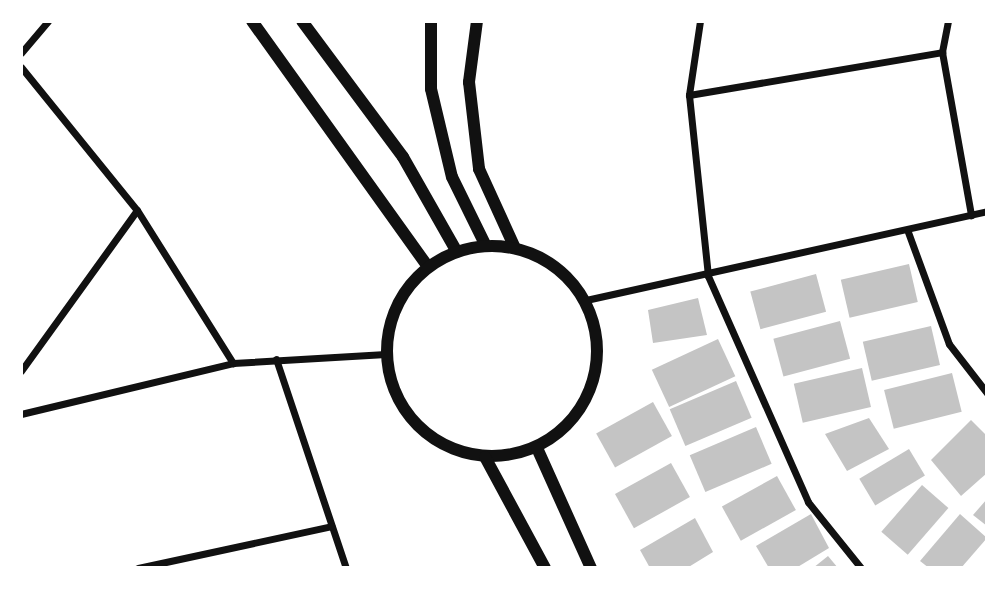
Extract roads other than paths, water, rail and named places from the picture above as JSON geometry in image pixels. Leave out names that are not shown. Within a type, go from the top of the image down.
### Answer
[{"type":"street","points":[[21,53],[48,21]]},
{"type":"street","points":[[252,21],[428,267]]},
{"type":"street","points":[[302,21],[403,157],[457,251]]},
{"type":"street","points":[[431,21],[431,89],[452,177],[486,246]]},
{"type":"street","points":[[477,21],[469,82],[479,169],[515,248]]},
{"type":"street","points":[[700,21],[689,95],[708,276],[808,502],[861,568]]},
{"type":"street","points":[[948,21],[942,52],[971,215]]},
{"type":"street","points":[[689,95],[942,52]]},
{"type":"street","points":[[21,67],[137,210],[233,363]]},
{"type":"street","points":[[21,371],[137,210]]},
{"type":"street","points":[[586,300],[908,232],[987,211]]},
{"type":"street","points":[[908,232],[949,344],[987,393]]},
{"type":"street","points":[[486,246],[515,248],[552,264],[586,300],[597,333],[597,368],[586,400],[565,428],[537,448],[485,457],[427,435],[392,385],[386,354],[396,311],[428,267],[457,251],[486,246]]},
{"type":"street","points":[[21,414],[233,363],[386,354]]},
{"type":"street","points":[[276,359],[346,568]]},
{"type":"street","points":[[537,448],[591,568]]},
{"type":"street","points":[[485,457],[545,568]]},
{"type":"street","points":[[138,568],[332,526]]},
{"type":"street","points":[[184,558],[188,568]]}]
